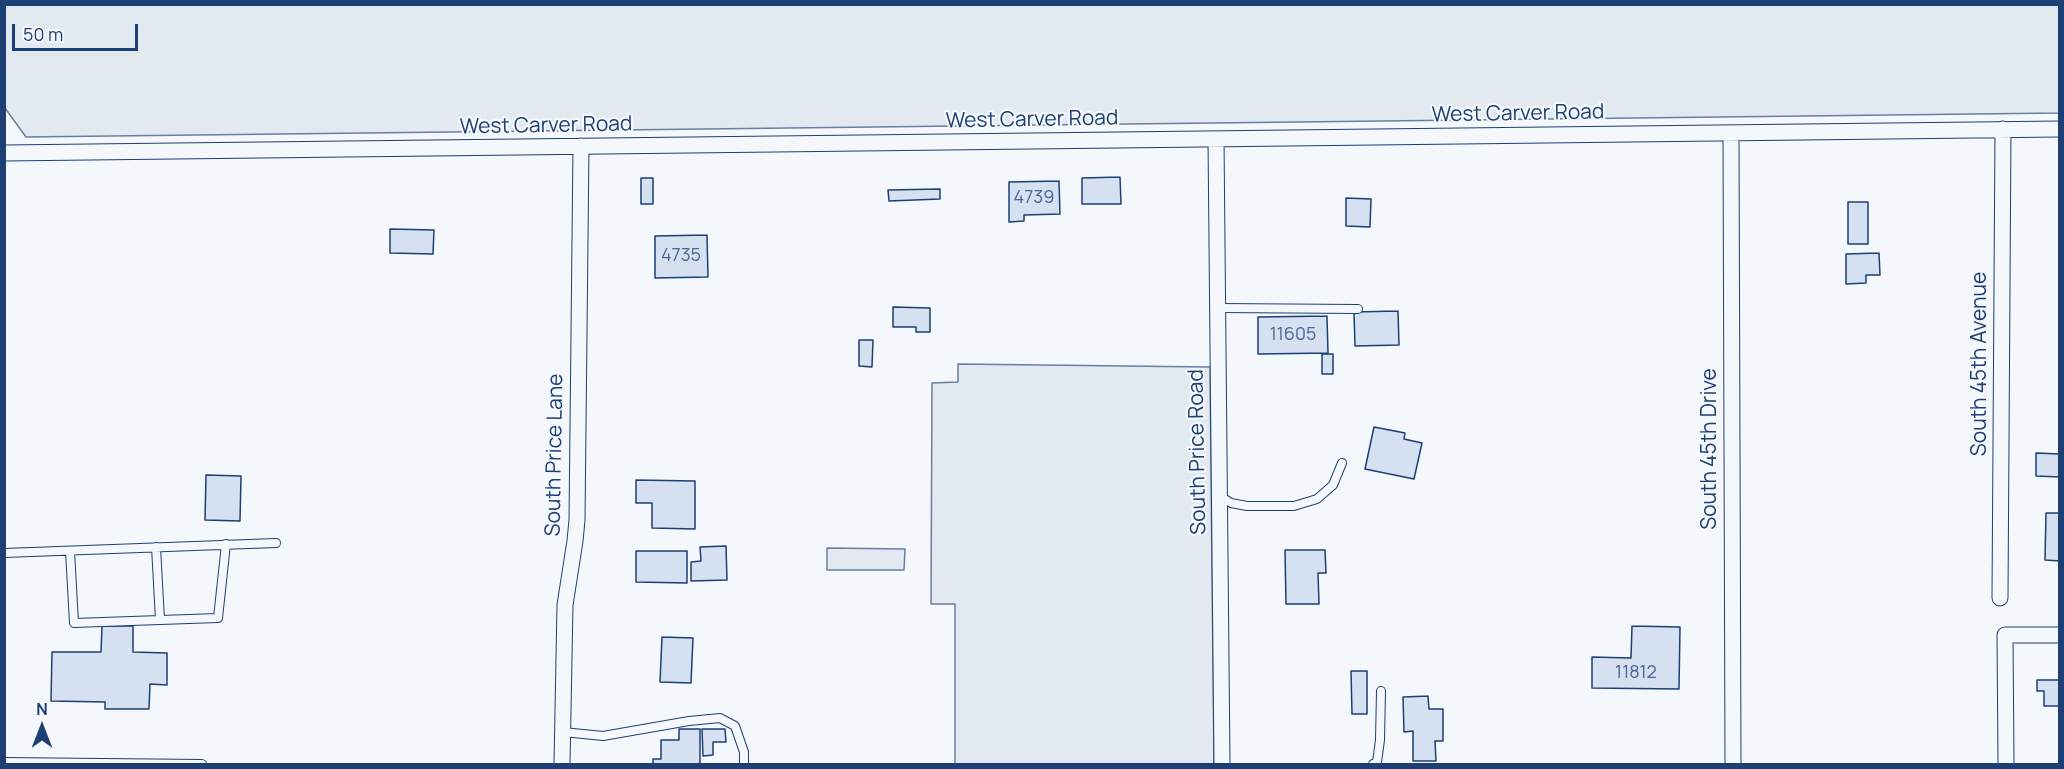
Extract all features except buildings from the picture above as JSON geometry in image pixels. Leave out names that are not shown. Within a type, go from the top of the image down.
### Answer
[{"type":"street","name":"South 45th Avenue","points":[[2000,598],[2003,129]]},
{"type":"street","name":"West Carver Road","points":[[4,153],[581,160],[1216,139],[2060,129]]},
{"type":"street","name":"South 45th Drive","points":[[1731,132],[1733,765]]},
{"type":"street","name":"South Price Road","points":[[1216,139],[1222,765]]},
{"type":"street","name":"South Price Lane","points":[[562,765],[565,605],[577,520],[581,160]]},
{"type":"street","points":[[2006,765],[2005,635],[2060,635]]},
{"type":"lane","points":[[1218,308],[1358,309]]},
{"type":"lane","points":[[1220,496],[1231,503],[1247,506],[1278,506],[1317,499],[1333,485],[1342,463]]},
{"type":"lane","points":[[4,553],[276,543]]},
{"type":"lane","points":[[70,551],[74,622],[218,618],[226,544]]},
{"type":"lane","points":[[156,547],[160,620]]},
{"type":"lane","points":[[1373,765],[1377,762],[1380,740],[1381,691]]},
{"type":"lane","points":[[563,732],[603,736],[689,720],[720,718],[735,726],[744,752],[744,765]]},
{"type":"lane","points":[[4,762],[202,765]]},
{"type":"shaded area","points":[[5,4],[2059,5],[2059,113],[26,137],[5,108]]},
{"type":"shaded area","points":[[958,364],[1210,367],[1214,764],[955,764],[955,604],[931,604],[932,383],[958,382]]},
{"type":"shaded area","points":[[827,548],[905,549],[904,570],[827,570]]}]
